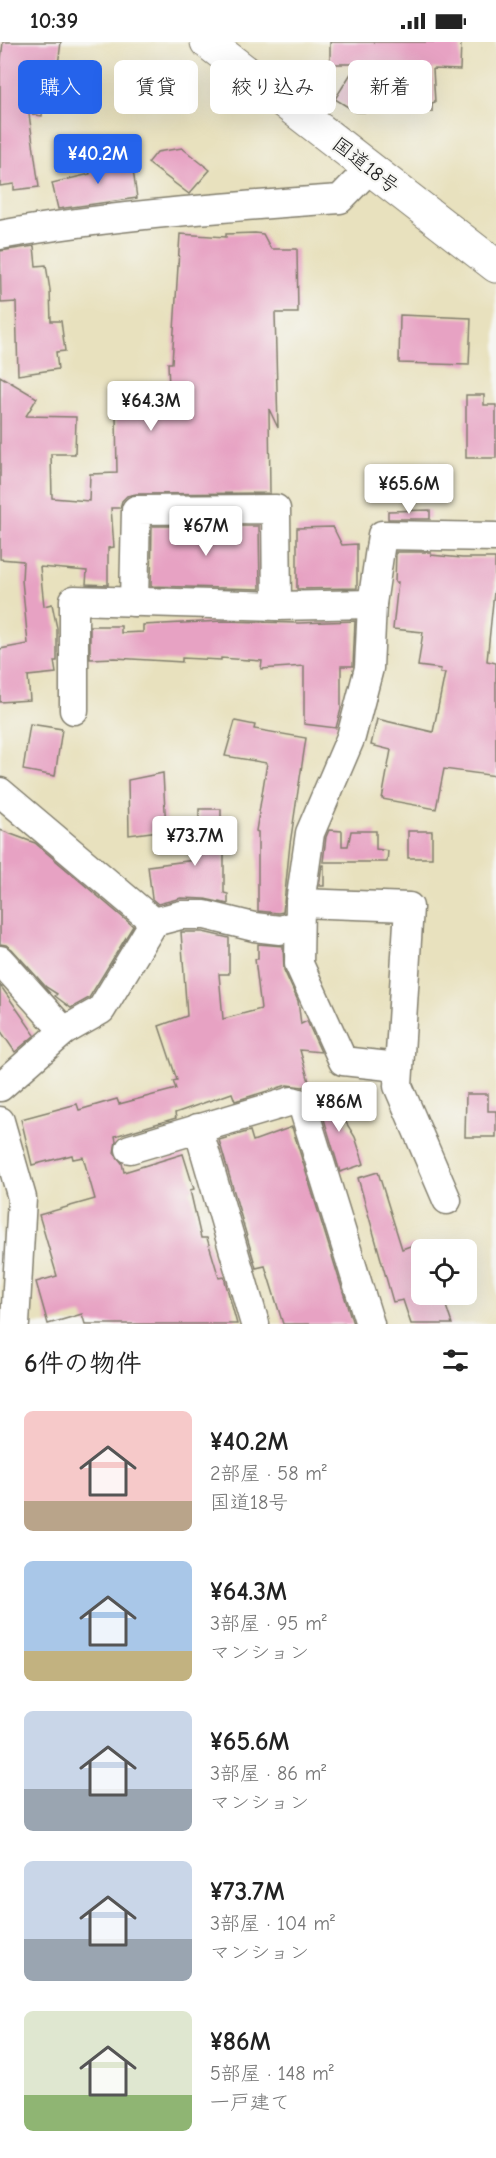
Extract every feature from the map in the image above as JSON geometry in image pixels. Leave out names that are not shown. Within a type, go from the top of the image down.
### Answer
[{"type":"highway","name":"国道18号","points":[[207,42],[496,266]]},
{"type":"street","points":[[0,235],[89,221],[340,199],[370,168]]},
{"type":"street","points":[[134,602],[136,510],[276,509],[277,606]]},
{"type":"street","points":[[398,1067],[344,1061],[299,964],[299,913],[310,833],[351,737],[369,668],[372,604],[382,535],[496,537]]},
{"type":"street","points":[[74,710],[75,600],[277,606],[372,604]]},
{"type":"street","points":[[1,796],[154,922]]},
{"type":"street","points":[[0,1087],[64,1032],[101,1010],[154,922],[181,915],[205,915],[255,927],[280,930],[299,913],[409,907],[398,1086],[447,1200]]},
{"type":"street","points":[[0,960],[64,1032]]},
{"type":"street","points":[[130,1149],[292,1101],[302,1104],[370,1324]]},
{"type":"street","points":[[0,1121],[22,1198],[15,1324]]},
{"type":"street","points":[[198,1128],[255,1324]]},
{"type":"building","points":[[3,42],[61,42],[59,60],[18,60],[18,114],[29,114],[39,187],[14,190],[14,184],[0,186],[0,68]]},
{"type":"building","points":[[330,42],[461,42],[460,70],[433,69],[435,102],[432,103],[432,60],[348,60],[348,64],[336,64],[336,60],[330,60]]},
{"type":"building","points":[[348,78],[348,107],[336,97]]},
{"type":"building","points":[[182,148],[210,170],[189,194],[148,163],[157,152]]},
{"type":"building","points":[[131,156],[137,198],[58,209],[52,183],[90,174],[88,162]]},
{"type":"building","points":[[180,234],[226,237],[226,234],[263,234],[271,249],[297,249],[298,313],[275,313],[278,428],[269,409],[270,493],[136,494],[127,496],[120,508],[111,508],[114,547],[108,548],[108,585],[86,584],[87,571],[40,567],[44,606],[52,604],[57,628],[57,661],[54,661],[56,673],[28,676],[30,700],[0,702],[0,649],[28,644],[22,580],[23,561],[0,559],[0,376],[37,398],[26,416],[76,417],[75,454],[51,454],[52,498],[89,501],[90,474],[117,473],[116,416],[170,414],[168,363],[172,363]]},
{"type":"building","points":[[34,246],[36,266],[46,265],[51,321],[61,321],[65,351],[56,352],[58,369],[18,375],[16,302],[1,303],[0,251]]},
{"type":"building","points":[[400,315],[471,318],[469,365],[399,363]]},
{"type":"building","points":[[466,395],[484,395],[484,405],[496,405],[496,458],[466,458]]},
{"type":"building","points":[[430,510],[430,519],[388,519],[388,511]]},
{"type":"building","points":[[152,526],[259,526],[260,589],[151,586]]},
{"type":"building","points":[[333,527],[342,545],[357,544],[357,588],[297,589],[297,528]]},
{"type":"building","points":[[396,552],[431,552],[431,555],[462,558],[495,558],[495,593],[487,661],[496,663],[496,776],[444,769],[436,809],[382,799],[391,750],[371,745],[377,719],[433,732],[445,673],[440,673],[441,669],[418,666],[423,632],[393,629],[398,582],[395,582]]},
{"type":"building","points":[[223,621],[298,623],[355,621],[353,666],[341,666],[341,709],[336,728],[304,724],[304,666],[261,669],[262,661],[221,658],[221,660],[182,658],[182,662],[115,658],[90,659],[90,626],[121,626],[121,633],[143,632],[143,625]]},
{"type":"building","points":[[235,721],[255,725],[254,729],[306,738],[290,844],[283,912],[258,911],[258,832],[256,831],[267,763],[225,756]]},
{"type":"building","points":[[30,724],[62,729],[55,776],[23,770]]},
{"type":"building","points":[[163,773],[166,830],[129,835],[128,780]]},
{"type":"building","points":[[199,809],[221,809],[221,824],[224,824],[224,893],[228,894],[228,904],[205,899],[181,898],[158,904],[152,899],[148,866],[195,860],[195,845],[199,845]]},
{"type":"building","points":[[0,830],[35,843],[133,926],[89,998],[71,1008],[46,987],[12,949],[0,944]]},
{"type":"building","points":[[329,830],[342,831],[342,846],[348,846],[351,831],[376,831],[376,849],[388,851],[387,862],[323,862]]},
{"type":"building","points":[[408,831],[432,831],[432,858],[408,858]]},
{"type":"building","points":[[322,865],[324,865],[324,886],[319,886]]},
{"type":"building","points":[[181,932],[203,932],[229,938],[229,974],[219,974],[223,1019],[261,1009],[255,959],[258,959],[258,944],[283,946],[284,970],[298,1001],[301,1024],[307,1021],[321,1052],[300,1050],[310,1085],[303,1087],[287,1085],[235,1101],[232,1093],[175,1113],[176,1118],[115,1136],[114,1153],[122,1163],[124,1172],[183,1154],[194,1189],[190,1190],[201,1238],[207,1238],[219,1278],[224,1277],[237,1324],[85,1324],[82,1314],[48,1324],[36,1282],[57,1276],[39,1215],[95,1199],[83,1157],[73,1159],[72,1155],[32,1165],[21,1119],[77,1104],[79,1110],[117,1099],[119,1104],[176,1089],[173,1081],[177,1080],[159,1026],[187,1016]]},
{"type":"building","points":[[0,985],[35,1035],[15,1052],[0,1030]]},
{"type":"building","points":[[323,1085],[355,1137],[364,1164],[340,1172],[318,1099],[312,1092]]},
{"type":"building","points":[[466,1094],[488,1094],[488,1111],[496,1111],[496,1137],[465,1137]]},
{"type":"building","points":[[292,1127],[353,1324],[283,1324],[265,1266],[256,1268],[219,1140],[250,1131],[253,1141]]},
{"type":"building","points":[[378,1172],[402,1249],[411,1246],[411,1305],[446,1305],[452,1324],[411,1324],[403,1300],[393,1302],[358,1178]]}]
